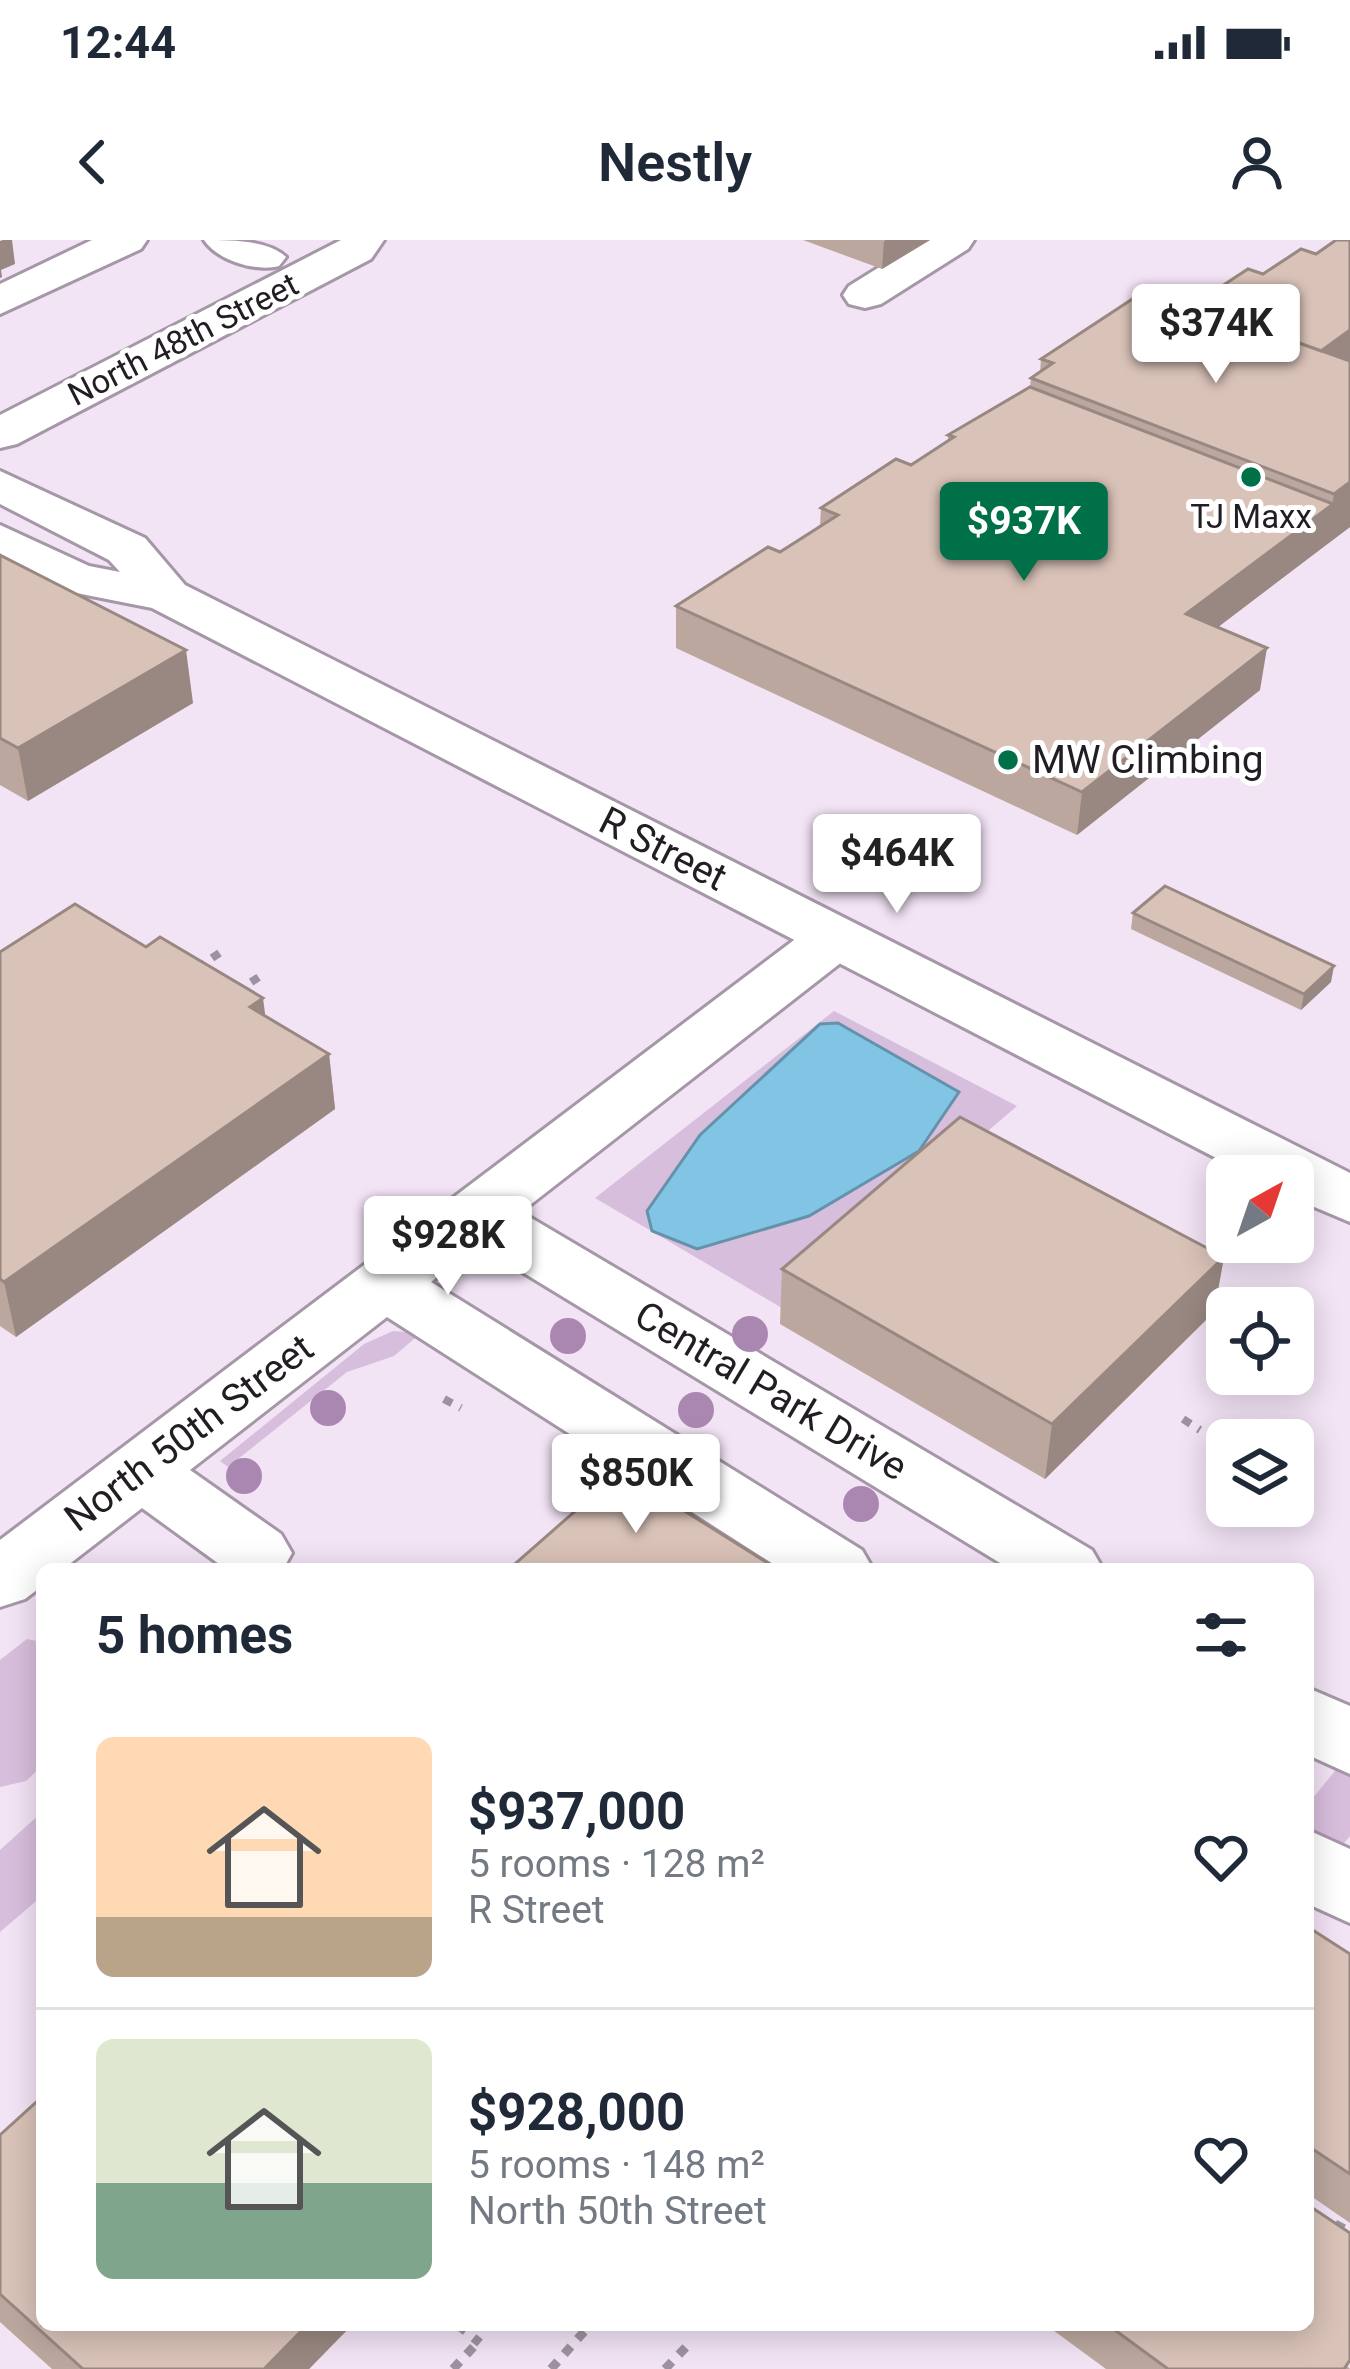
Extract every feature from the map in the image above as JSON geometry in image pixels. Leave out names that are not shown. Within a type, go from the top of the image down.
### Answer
[{"type":"main road","points":[[0,302],[126,240]]},
{"type":"main road","name":"North 48th Street","points":[[0,434],[356,250],[363,240]]},
{"type":"main road","points":[[865,296],[953,240]]},
{"type":"main road","name":"North 48th Street","points":[[0,389],[263,246]]},
{"type":"main road","name":"R Street","points":[[0,484],[127,549],[167,596]]},
{"type":"main road","name":"R Street","points":[[0,540],[74,578],[167,596],[1350,1200]]},
{"type":"main road","name":"North 50th Street","points":[[0,1579],[835,938]]},
{"type":"main road","name":"Central Park Drive","points":[[475,1214],[1057,1563]]},
{"type":"main road","points":[[384,1284],[827,1563]]},
{"type":"main road","points":[[140,1471],[256,1553]]},
{"type":"main road","points":[[1314,1722],[1350,1743]]},
{"type":"main road","points":[[1314,1867],[1350,1890]]},
{"type":"path","points":[[190,973],[221,952]]},
{"type":"path","points":[[224,1000],[262,975]]},
{"type":"path","points":[[444,1399],[460,1408]]},
{"type":"path","points":[[1184,1420],[1200,1430]]},
{"type":"path","points":[[1325,2218],[1346,2230],[1330,2244]]},
{"type":"path","points":[[453,2369],[479,2343],[465,2331]]},
{"type":"path","points":[[551,2369],[585,2331]]},
{"type":"path","points":[[665,2369],[686,2347]]},
{"type":"shaded area","points":[[834,1011],[1017,1106],[782,1308],[595,1198]]},
{"type":"shaded area","points":[[393,1331],[421,1333],[394,1356],[347,1372],[228,1467],[220,1461],[364,1344]]},
{"type":"shaded area","points":[[27,1639],[36,1641],[36,1772],[26,1781],[0,1787],[0,1660]]},
{"type":"shaded area","points":[[1339,1766],[1350,1767],[1350,1836],[1335,1854],[1314,1842],[1314,1797]]},
{"type":"shaded area","points":[[36,1817],[36,1901],[0,1932],[0,1850]]},
{"type":"water","points":[[838,1023],[959,1092],[919,1151],[809,1216],[697,1249],[652,1231],[647,1211],[700,1135],[820,1024]]},
{"type":"building","points":[[1336,240],[1350,240],[1350,330],[1321,351],[1193,305],[1248,269],[1263,274],[1301,249],[1316,254]]},
{"type":"building","points":[[1160,293],[1350,361],[1350,482],[1334,494],[1031,378],[1053,363],[1041,359],[1134,298],[1145,302]]},
{"type":"building","points":[[1030,387],[1333,504],[1186,614],[1267,648],[1082,792],[676,606],[768,547],[780,552],[838,515],[821,508],[896,459],[911,465],[954,437],[948,435]]},
{"type":"building","points":[[0,555],[186,650],[18,748],[0,738]]},
{"type":"building","points":[[1165,886],[1334,966],[1304,994],[1133,913]]},
{"type":"building","points":[[75,904],[146,947],[160,937],[263,998],[250,1007],[329,1054],[4,1282],[0,1279],[0,952]]},
{"type":"building","points":[[960,1117],[1206,1247],[1206,1263],[1218,1263],[1052,1424],[782,1269]]},
{"type":"building","points":[[621,1471],[767,1563],[516,1563]]},
{"type":"building","points":[[1314,1931],[1350,1954],[1350,2174],[1314,2150]]},
{"type":"building","points":[[36,2102],[36,2327],[0,2294],[0,2135]]},
{"type":"building","points":[[1314,2209],[1350,2233],[1350,2360],[1344,2369],[1168,2369],[1116,2331],[1314,2331]]},
{"type":"building","points":[[41,2331],[301,2331],[264,2369],[83,2369]]},
{"type":"place","name":"TJ Maxx","points":[[1251,477]]},
{"type":"place","name":"MW Climbing","points":[[1008,760]]}]
